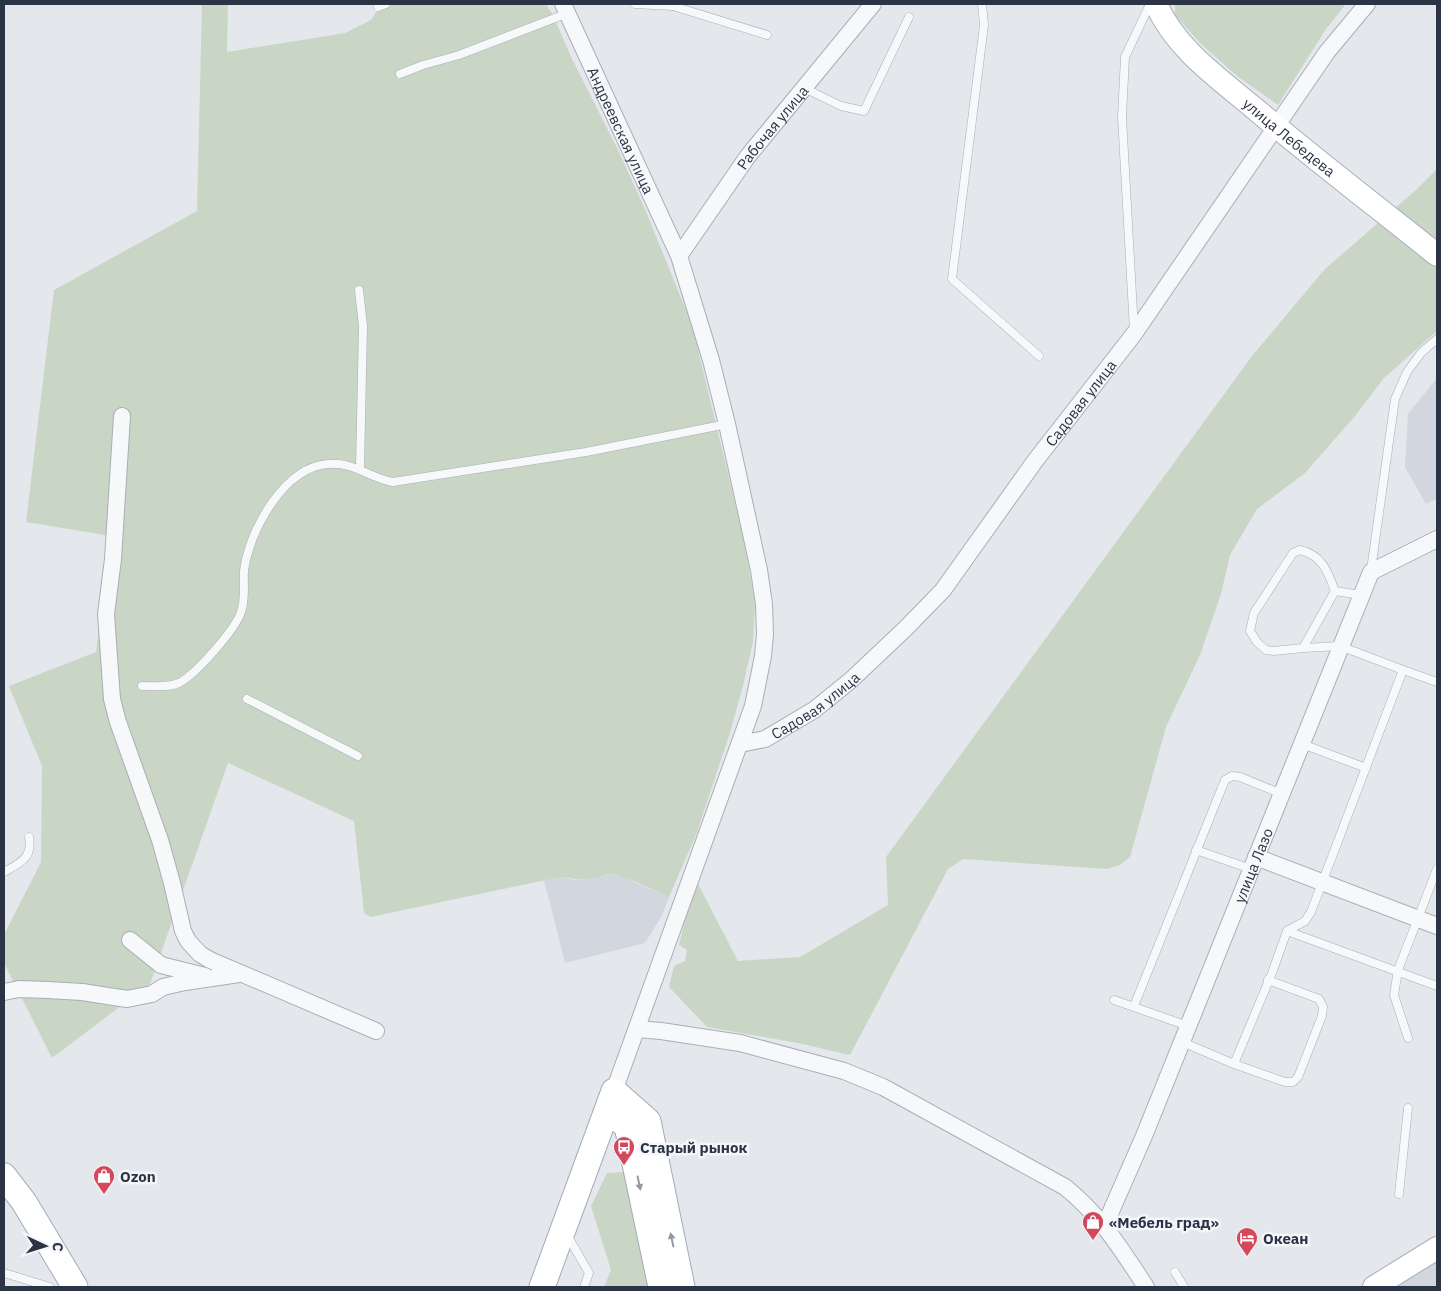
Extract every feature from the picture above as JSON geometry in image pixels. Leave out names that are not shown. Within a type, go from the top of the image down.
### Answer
[{"type":"main road","points":[[542,1287],[610,1101]]},
{"type":"main road","points":[[610,1101],[627,1126],[661,1287]]},
{"type":"main road","points":[[610,1101],[648,1121],[682,1287]]},
{"type":"main road","points":[[4,1176],[24,1202],[61,1277]]},
{"type":"street","name":"Рабочая улица","points":[[679,256],[748,156],[873,4]]},
{"type":"street","name":"улица Лебедева","points":[[1156,4],[1176,38],[1194,57],[1276,127],[1437,255]]},
{"type":"street","name":"Садовая улица","points":[[740,744],[765,739],[814,710],[851,680],[937,596],[1134,334],[1327,52],[1367,4]]},
{"type":"street","name":"Андреевская улица","points":[[566,8],[679,256],[711,360],[727,424],[759,570],[764,604],[765,634],[760,678],[753,706],[610,1101]]},
{"type":"street","points":[[122,416],[113,559],[106,614],[112,699],[118,722],[160,840],[183,931],[188,941],[205,957],[376,1031]]},
{"type":"street","points":[[1371,572],[1437,539]]},
{"type":"street","name":"улица Лазо","points":[[1105,1225],[1144,1136],[1371,572]]},
{"type":"street","points":[[1254,863],[1322,882],[1437,926]]},
{"type":"street","points":[[130,940],[160,966],[212,977]]},
{"type":"street","points":[[4,992],[19,989],[48,990],[82,992],[127,999],[152,994],[163,987],[212,977],[241,974]]},
{"type":"street","points":[[637,1029],[740,1043],[844,1071],[883,1087],[1065,1187],[1083,1201],[1105,1225],[1146,1287]]},
{"type":"street","points":[[1385,1284],[1437,1248]]},
{"type":"lane","points":[[378,7],[386,4]]},
{"type":"lane","points":[[636,4],[674,5],[767,35]]},
{"type":"lane","points":[[982,4],[984,25],[952,279],[1039,356]]},
{"type":"lane","points":[[1134,334],[1122,117],[1125,57],[1150,4]]},
{"type":"lane","points":[[400,74],[423,65],[459,55],[566,8]]},
{"type":"lane","points":[[804,88],[841,106],[864,111],[909,18]]},
{"type":"lane","points":[[359,290],[363,326],[360,468]]},
{"type":"lane","points":[[1371,572],[1394,399],[1407,372],[1421,353],[1437,339]]},
{"type":"lane","points":[[142,686],[166,686],[178,683],[195,671],[232,630],[239,619],[244,603],[244,571],[255,533],[269,507],[284,488],[299,474],[313,467],[326,464],[344,464],[381,480],[393,482],[586,452],[727,424]]},
{"type":"lane","points":[[1303,648],[1335,591],[1327,569],[1309,552],[1300,550],[1293,554],[1254,613],[1250,631],[1257,642],[1266,650],[1274,651],[1340,646],[1437,682]]},
{"type":"lane","points":[[1335,591],[1361,595]]},
{"type":"lane","points":[[1234,1064],[1287,931],[1305,921],[1311,912],[1403,670]]},
{"type":"lane","points":[[247,699],[358,756]]},
{"type":"lane","points":[[1302,744],[1366,768]]},
{"type":"lane","points":[[1134,1006],[1225,780],[1232,776],[1240,777],[1282,794]]},
{"type":"lane","points":[[4,872],[18,864],[29,854],[31,846],[29,837]]},
{"type":"lane","points":[[1196,850],[1254,863]]},
{"type":"lane","points":[[1408,1038],[1394,995],[1398,970],[1437,869]]},
{"type":"lane","points":[[1287,931],[1398,970],[1437,986]]},
{"type":"lane","points":[[1182,1042],[1234,1064],[1285,1082],[1293,1082],[1298,1077],[1322,1016],[1323,1007],[1319,999],[1268,980]]},
{"type":"lane","points":[[1114,1000],[1188,1026]]},
{"type":"lane","points":[[1399,1194],[1408,1108]]},
{"type":"lane","points":[[564,1229],[589,1273],[584,1287]]},
{"type":"lane","points":[[1175,1272],[1184,1287]]},
{"type":"lane","points":[[4,1273],[50,1287]]},
{"type":"shaded area","points":[[1437,378],[1437,499],[1426,504],[1405,467],[1408,414]]},
{"type":"shaded area","points":[[611,874],[622,875],[669,897],[661,917],[645,943],[565,963],[544,880],[560,877],[573,880]]},
{"type":"shaded area","points":[[1437,1257],[1437,1287],[1401,1287],[1398,1282]]},
{"type":"green space","points":[[202,4],[228,4],[227,52],[345,33],[371,20],[381,4],[546,4],[553,15],[571,57],[619,152],[645,209],[692,325],[744,540],[755,603],[753,642],[729,736],[696,835],[669,897],[616,874],[586,879],[560,877],[371,917],[364,913],[354,821],[228,763],[150,984],[52,1058],[4,963],[4,935],[41,862],[42,766],[9,686],[96,652],[111,536],[26,522],[54,290],[197,211]]},
{"type":"green space","points":[[1175,4],[1346,4],[1326,29],[1278,105],[1237,76],[1201,44],[1175,15]]},
{"type":"green space","points":[[1437,169],[1437,331],[1384,378],[1355,416],[1305,473],[1257,509],[1230,555],[1221,594],[1200,655],[1166,727],[1130,857],[1120,865],[1107,869],[963,859],[948,869],[850,1055],[798,1043],[707,1027],[669,987],[674,966],[685,961],[687,950],[679,945],[687,911],[698,884],[738,961],[800,957],[888,905],[886,857],[1252,356],[1325,269],[1416,190]]},
{"type":"green space","points":[[625,1172],[652,1287],[604,1287],[611,1270],[591,1206],[607,1173]]},
{"type":"place","name":"Старый рынок","points":[[624,1166]]},
{"type":"place","name":"Ozon","points":[[104,1195]]},
{"type":"place","name":"«Мебель град»","points":[[1093,1241]]},
{"type":"place","name":"Океан","points":[[1247,1257]]}]
